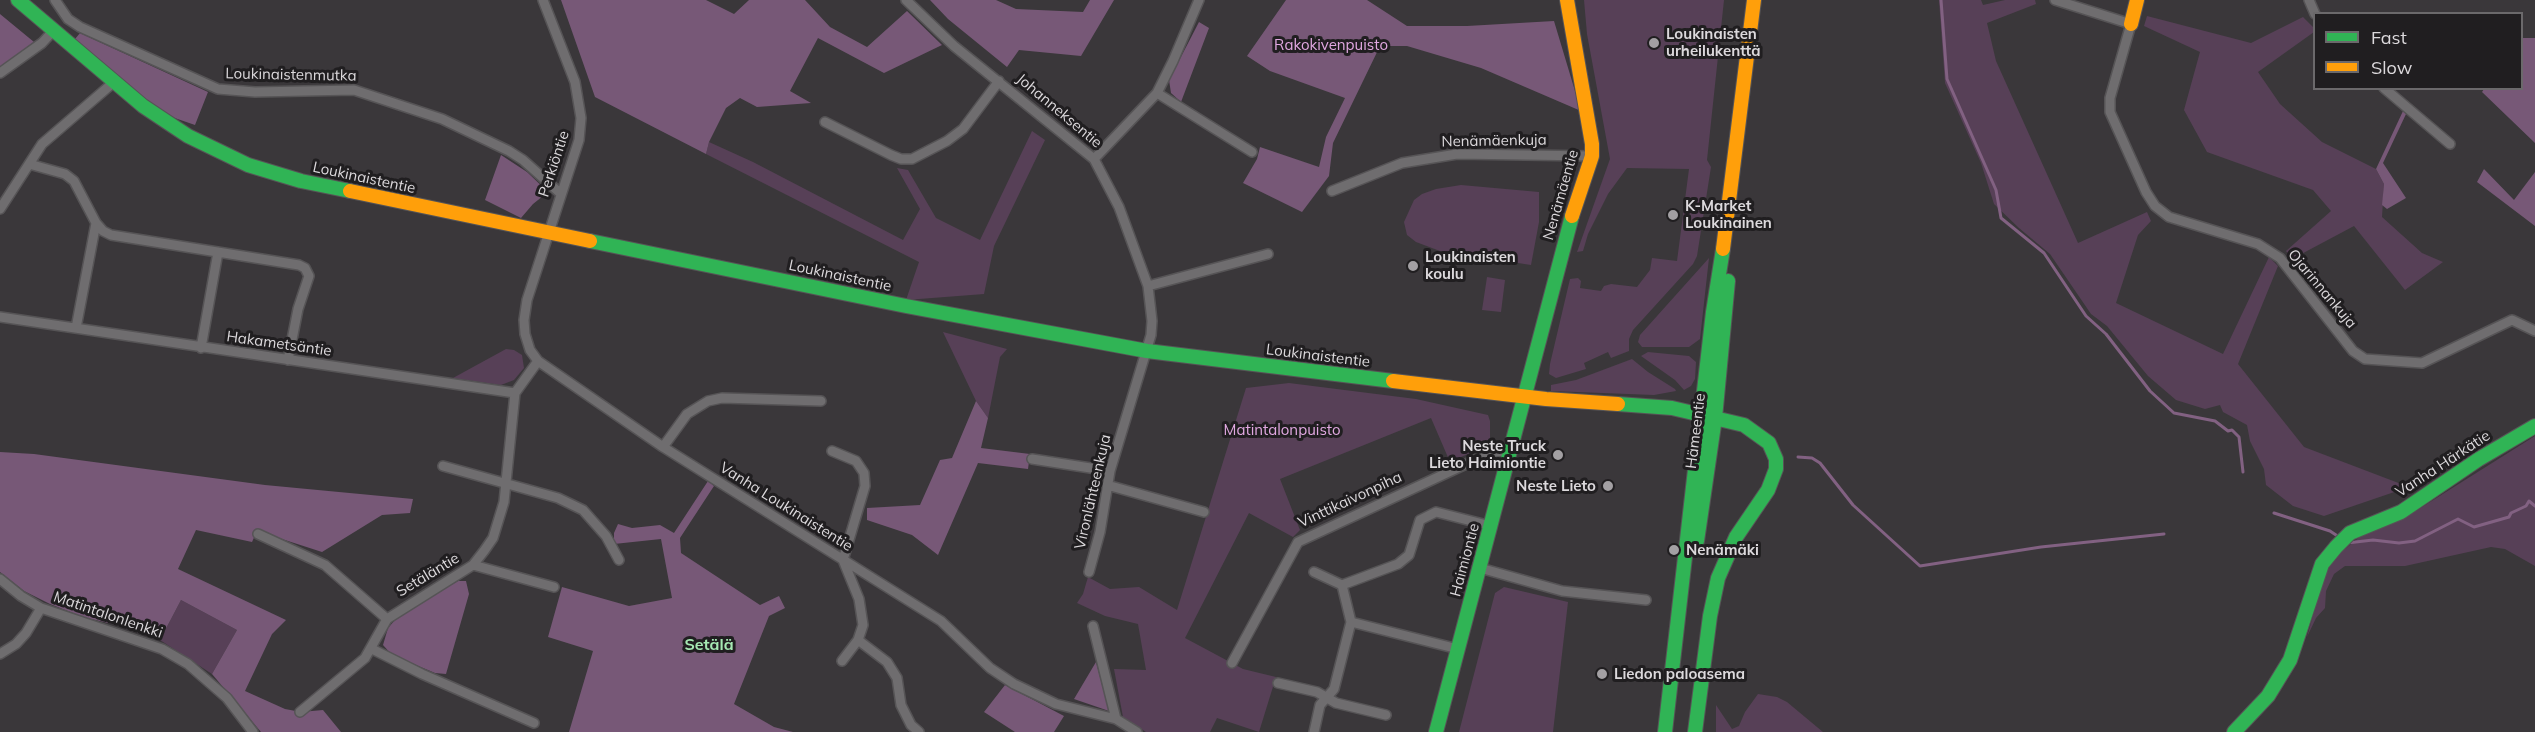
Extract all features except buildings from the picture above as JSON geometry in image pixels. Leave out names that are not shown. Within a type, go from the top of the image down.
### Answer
[{"type":"main road","name":"Loukinaistentie","points":[[18,0],[143,106],[188,136],[216,151],[278,175],[358,195],[894,304],[1147,351],[1576,402],[1636,404],[1708,416],[1744,425],[1761,436],[1773,450],[1776,469],[1768,490],[1736,537],[1718,578],[1710,616],[1695,732]]},
{"type":"main road","name":"Nenämäentie","points":[[1524,396],[1568,228],[1592,156],[1592,144],[1567,0]]},
{"type":"main road","name":"Hämeentie","points":[[1665,732],[1674,658],[1684,627],[1693,573],[1708,416],[1731,246],[1730,205],[1754,0]]},
{"type":"main road","points":[[2131,24],[2137,0]]},
{"type":"main road","name":"Haimiontie","points":[[1436,732],[1524,396]]},
{"type":"main road","name":"Vanha Härkätie","points":[[2234,732],[2268,696],[2290,660],[2322,564],[2336,547],[2350,534],[2408,507],[2479,459],[2535,426]]},
{"type":"street","name":"Loukinaistenmutka","points":[[55,0],[68,19],[80,27],[218,89],[255,92],[354,90],[442,119],[523,160],[560,193]]},
{"type":"street","name":"Perkiöntie","points":[[543,0],[575,82],[581,118],[579,140],[548,233]]},
{"type":"street","name":"Johanneksentie","points":[[906,0],[954,46],[1094,159],[1119,207],[1148,286],[1152,321],[1147,351]]},
{"type":"street","points":[[1094,159],[1157,93],[1199,0]]},
{"type":"street","points":[[2055,0],[2131,24]]},
{"type":"street","name":"Ojarinnankuja","points":[[2131,24],[2110,98],[2110,112],[2146,192],[2155,206],[2169,217],[2258,244],[2280,258],[2353,351],[2365,359],[2422,363],[2448,353],[2501,323],[2512,320],[2535,331]]},
{"type":"street","points":[[0,73],[42,42],[54,30]]},
{"type":"street","points":[[825,122],[891,156],[912,159],[947,141],[963,129],[999,81]]},
{"type":"street","points":[[0,209],[42,144],[114,82]]},
{"type":"street","points":[[2386,90],[2450,144]]},
{"type":"street","points":[[1157,93],[1252,152]]},
{"type":"street","name":"Nenämäenkuja","points":[[1332,191],[1402,163],[1457,154],[1592,156]]},
{"type":"street","points":[[29,164],[66,174],[74,180],[96,223],[103,231],[111,235],[299,265],[308,271],[309,276],[297,309],[288,360]]},
{"type":"street","points":[[76,328],[96,223]]},
{"type":"street","points":[[515,393],[538,361],[530,350],[524,320],[527,300],[548,233]]},
{"type":"street","points":[[201,348],[218,252]]},
{"type":"street","points":[[1148,286],[1268,254]]},
{"type":"street","name":"Hakametsäntie","points":[[0,317],[515,393]]},
{"type":"street","name":"Vironlähteenkuja","points":[[1089,572],[1100,532],[1110,471],[1147,351]]},
{"type":"street","name":"Vanha Loukinaistentie","points":[[538,361],[663,447],[941,621],[990,668],[1014,684],[1056,704],[1116,719],[1137,732]]},
{"type":"street","name":"Setäläntie","points":[[387,619],[473,565],[493,538],[508,483],[515,393]]},
{"type":"street","points":[[663,447],[687,414],[708,401],[722,398],[821,401]]},
{"type":"street","points":[[832,451],[856,461],[864,473],[865,486],[843,560],[859,599],[862,625],[858,640],[842,661]]},
{"type":"street","name":"Vinttikaivonpiha","points":[[1232,663],[1298,542],[1492,452],[1510,451]]},
{"type":"street","points":[[1032,459],[1110,471]]},
{"type":"street","points":[[444,466],[558,498],[583,510],[606,536],[619,561]]},
{"type":"street","points":[[1107,485],[1204,512]]},
{"type":"street","points":[[1314,572],[1342,585],[1398,564],[1409,555],[1420,520],[1436,512],[1491,526]]},
{"type":"street","points":[[258,534],[325,565],[387,619],[365,658],[300,712]]},
{"type":"street","points":[[473,565],[554,587]]},
{"type":"street","points":[[1480,568],[1562,591],[1646,600]]},
{"type":"street","name":"Matintalonlenkki","points":[[0,579],[41,608],[137,640],[171,654],[208,679],[244,717],[253,732]]},
{"type":"street","points":[[1314,732],[1320,705],[1334,689],[1351,622],[1342,585]]},
{"type":"street","points":[[0,654],[16,644],[26,633],[41,608]]},
{"type":"street","points":[[1351,622],[1458,649]]},
{"type":"street","points":[[1093,626],[1116,719]]},
{"type":"street","points":[[858,640],[887,662],[897,678],[901,705],[911,725],[919,732]]},
{"type":"street","points":[[372,649],[422,674],[534,723]]},
{"type":"street","points":[[1278,683],[1327,697],[1336,703],[1386,715]]},
{"type":"green space","points":[[561,0],[706,0],[734,14],[749,0],[805,0],[830,27],[867,47],[907,11],[942,45],[884,73],[818,38],[790,91],[811,103],[757,107],[740,98],[726,108],[709,142],[706,154],[595,97]]},
{"type":"green space","points":[[930,0],[996,0],[1016,9],[1083,12],[1090,0],[1114,0],[1081,56],[1019,50],[1007,67],[948,19]]},
{"type":"green space","name":"Rakokivenpuisto","points":[[1286,0],[1367,0],[1407,26],[1467,26],[1554,21],[1581,111],[1481,68],[1407,46],[1380,46],[1333,143],[1329,176],[1302,212],[1243,183],[1257,159],[1260,147],[1319,167],[1326,137],[1345,98],[1270,71],[1247,56]]},
{"type":"green space","points":[[1584,0],[1724,0],[1707,160],[1711,167],[1697,256],[1693,264],[1633,330],[1629,339],[1629,351],[1611,358],[1608,352],[1584,363],[1586,369],[1556,378],[1549,374],[1550,364],[1570,279],[1578,278],[1581,281],[1580,288],[1601,291],[1604,286],[1611,284],[1637,287],[1650,270],[1652,258],[1677,261],[1689,169],[1627,168],[1608,194],[1588,234],[1583,251],[1577,252],[1610,159],[1587,34]]},
{"type":"green space","points":[[1939,0],[1981,0],[1983,5],[2005,0],[2035,0],[2036,4],[1987,23],[1996,61],[2078,243],[2147,212],[2151,221],[2138,235],[2116,303],[2223,354],[2269,257],[2278,266],[2238,364],[2304,447],[2409,487],[2324,516],[2293,506],[2266,485],[2264,469],[2250,441],[2247,425],[2223,412],[2220,405],[2205,409],[2176,400],[2148,376],[2107,326],[2091,314],[2050,254],[1994,204],[1981,163],[1945,83]]},
{"type":"green space","points":[[0,14],[34,42],[0,68]]},
{"type":"green space","points":[[2147,16],[2251,43],[2303,17],[2313,27],[2313,33],[2258,72],[2280,104],[2322,142],[2376,169],[2384,184],[2382,217],[2422,253],[2443,262],[2405,290],[2354,226],[2292,259],[2286,251],[2331,211],[2313,190],[2207,152],[2184,110],[2200,52],[2144,26]]},
{"type":"green space","points":[[1199,22],[1209,28],[1181,102],[1171,93],[1169,80]]},
{"type":"green space","points":[[80,33],[208,92],[195,125],[166,115],[120,81],[75,39]]},
{"type":"green space","points":[[2523,38],[2535,38],[2535,143],[2482,92],[2483,90],[2523,90]]},
{"type":"green space","points":[[2403,111],[2406,114],[2383,163],[2406,198],[2387,209],[2382,205],[2384,184],[2376,169]]},
{"type":"green space","points":[[1032,131],[1045,140],[994,246],[984,294],[906,300],[919,262],[706,154],[709,142],[753,162],[903,240],[920,209],[897,168],[908,170],[936,218],[980,240]]},
{"type":"green space","points":[[501,155],[527,172],[548,192],[521,218],[485,200]]},
{"type":"green space","points":[[2484,169],[2514,200],[2535,172],[2535,226],[2477,182]]},
{"type":"green space","points":[[1461,185],[1539,192],[1539,222],[1531,265],[1440,251],[1416,242],[1407,235],[1404,222],[1414,200],[1436,189]]},
{"type":"green space","points":[[1709,258],[1700,339],[1689,347],[1642,347],[1638,342],[1640,335]]},
{"type":"green space","points":[[1487,277],[1505,280],[1501,312],[1482,310]]},
{"type":"green space","points":[[943,332],[1007,349],[1000,357],[988,418],[976,401]]},
{"type":"green space","points":[[506,349],[514,350],[522,355],[524,368],[514,380],[501,385],[453,378]]},
{"type":"green space","points":[[1648,352],[1689,356],[1696,362],[1695,379],[1691,386],[1684,390],[1675,380],[1641,356]]},
{"type":"green space","points":[[1632,359],[1676,391],[1654,395],[1551,391],[1551,385],[1576,380]]},
{"type":"green space","name":"Matintalonpuisto","points":[[1289,383],[1416,399],[1488,415],[1490,444],[1450,462],[1431,418],[1280,479],[1300,530],[1293,537],[1249,513],[1185,638],[1243,669],[1276,677],[1259,732],[1217,718],[1210,732],[1146,732],[1123,717],[1114,669],[1146,670],[1138,624],[1105,616],[1077,603],[1083,594],[1088,577],[1110,589],[1139,587],[1177,610],[1246,388]]},
{"type":"green space","points":[[976,401],[988,418],[981,448],[1030,454],[1028,469],[978,463],[938,555],[912,535],[867,520],[867,508],[920,505],[940,460],[952,458]]},
{"type":"green space","points":[[2535,436],[2535,566],[2505,549],[2491,547],[2405,566],[2345,566],[2334,574],[2326,591],[2325,608],[2316,618],[2307,637],[2326,569],[2339,554],[2362,535],[2411,514]]},
{"type":"green space","points":[[0,452],[34,454],[265,485],[413,499],[410,513],[382,515],[322,552],[257,531],[252,542],[196,530],[178,569],[286,620],[272,634],[245,691],[285,709],[301,712],[323,710],[341,732],[261,732],[212,674],[237,630],[181,600],[160,640],[117,625],[83,617],[50,604],[24,591],[0,572]]},
{"type":"green space","points":[[708,481],[714,486],[680,538],[681,553],[760,605],[779,596],[785,608],[769,616],[734,704],[774,727],[793,732],[569,732],[593,651],[548,637],[562,587],[629,606],[672,598],[661,539],[614,544],[614,533],[618,524],[632,528],[660,525],[674,533]]},
{"type":"green space","points":[[458,581],[466,581],[469,594],[446,674],[435,673],[392,655],[383,645],[388,628],[403,611]]},
{"type":"green space","points":[[1504,587],[1568,602],[1553,732],[1459,732],[1495,593]]},
{"type":"green space","points":[[181,600],[237,630],[212,674],[160,640]]},
{"type":"green space","points":[[1096,662],[1109,711],[1074,699]]},
{"type":"green space","points":[[1005,685],[1064,716],[1054,732],[1015,732],[984,712]]},
{"type":"green space","points":[[1758,694],[1777,697],[1787,702],[1823,732],[1716,732],[1716,705],[1732,729],[1739,726],[1745,712]]},
{"type":"waterway","points":[[1941,0],[1947,79],[1996,190],[2001,218],[2044,253],[2086,316],[2106,334],[2150,391],[2174,413],[2215,421],[2228,431],[2232,430],[2239,437],[2243,472]]},
{"type":"waterway","points":[[1798,457],[1812,458],[1820,463],[1853,505],[1920,566],[2041,547],[2164,534]]},
{"type":"waterway","points":[[2347,543],[2373,540],[2399,543],[2415,541],[2458,519],[2474,527],[2509,517],[2511,513],[2526,506],[2529,501],[2535,506]]},
{"type":"waterway","points":[[2274,513],[2330,531],[2339,537]]},
{"type":"traffic: fast","points":[[18,0],[143,106],[188,136],[248,165],[301,181],[350,191]]},
{"type":"traffic: fast","points":[[1436,732],[1572,216]]},
{"type":"traffic: fast","points":[[590,241],[906,306],[1147,351],[1393,381]]},
{"type":"traffic: fast","points":[[1665,732],[1713,312],[1723,249]]},
{"type":"traffic: fast","points":[[1697,541],[1715,418],[1728,281]]},
{"type":"traffic: fast","points":[[1618,404],[1672,408],[1744,425],[1769,443],[1776,459],[1776,469],[1768,490],[1736,537],[1718,578],[1710,616],[1695,732]]},
{"type":"traffic: fast","points":[[2234,732],[2268,696],[2290,660],[2322,564],[2336,547],[2350,533],[2401,512],[2479,459],[2535,426]]},
{"type":"traffic: slow","points":[[1567,0],[1592,144],[1592,156],[1572,216]]},
{"type":"traffic: slow","points":[[1723,249],[1754,0]]},
{"type":"traffic: slow","points":[[2131,24],[2137,0]]},
{"type":"traffic: slow","points":[[350,191],[590,241]]},
{"type":"traffic: slow","points":[[1393,381],[1546,399],[1618,404]]},
{"type":"place","name":"Loukinaisten urheilukenttä","points":[[1654,43]]},
{"type":"place","name":"K-Market Loukinainen","points":[[1673,215]]},
{"type":"place","name":"Loukinaisten koulu","points":[[1413,266]]},
{"type":"place","name":"Neste Truck Lieto Haimiontie","points":[[1558,455]]},
{"type":"place","name":"Neste Lieto","points":[[1608,486]]},
{"type":"place","name":"Nenämäki","points":[[1674,550]]},
{"type":"place","name":"Liedon paloasema","points":[[1602,674]]},
{"type":"district","name":"Setälä","points":[[709,645]]}]
